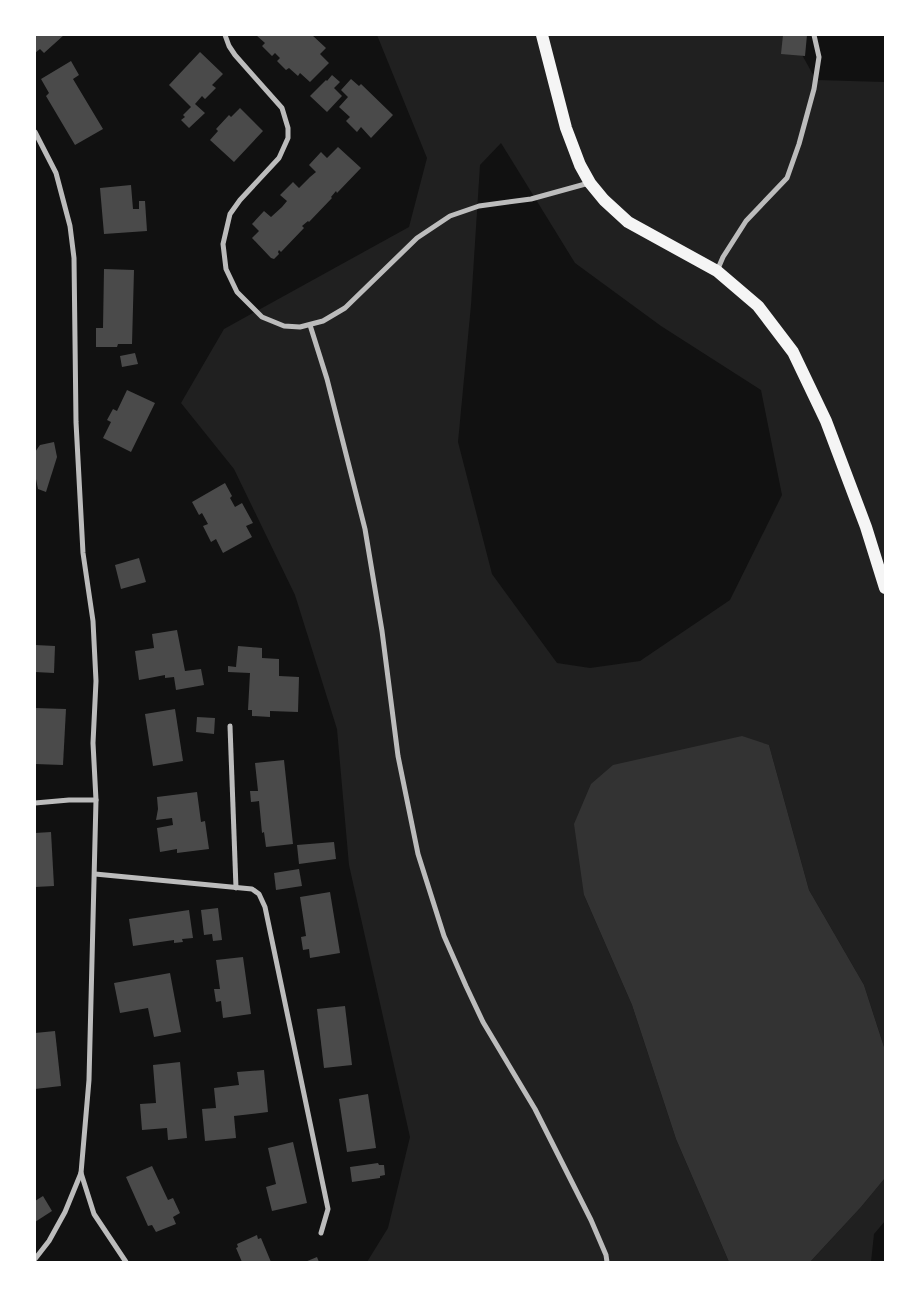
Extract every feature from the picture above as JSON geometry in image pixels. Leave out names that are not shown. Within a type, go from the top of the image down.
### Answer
[{"type":"main road","points":[[542,35],[566,128],[580,165],[590,183],[604,200],[628,222],[717,271],[758,306],[794,352],[826,421],[866,527],[885,588]]},
{"type":"street","points":[[225,35],[235,55],[282,108],[288,128],[288,138],[279,158],[240,200],[230,214],[223,244],[226,269],[237,292],[262,317],[284,326],[300,327],[310,325],[323,321],[345,308],[417,238],[450,216],[479,206],[531,199],[590,183]]},
{"type":"street","points":[[717,271],[746,221],[787,178],[799,144],[814,89],[819,58],[814,35]]},
{"type":"street","points":[[35,132],[56,173],[70,226],[74,258],[76,422],[83,553],[93,622],[96,681],[93,743],[96,800],[95,874],[88,1080],[81,1172],[65,1212],[49,1241],[35,1259]]},
{"type":"street","points":[[310,325],[336,414],[365,528],[382,631],[398,756],[418,854],[444,936],[466,986],[483,1022],[536,1109],[591,1220],[606,1255],[607,1262]]},
{"type":"street","points":[[230,726],[236,888]]},
{"type":"street","points":[[35,803],[96,800]]},
{"type":"street","points":[[95,874],[252,889],[259,894],[265,907],[328,1209],[321,1233]]},
{"type":"street","points":[[81,1172],[94,1214],[126,1262]]},
{"type":"shaded area","points":[[377,35],[791,35],[816,80],[885,82],[885,1050],[864,985],[809,890],[769,745],[584,895],[632,1005],[676,1139],[729,1262],[367,1262],[388,1228],[410,1137],[349,865],[337,729],[295,595],[234,469],[181,403],[224,329],[409,227],[427,158]],"holes":[[[501,143],[575,263],[661,326],[761,390],[782,495],[730,600],[640,661],[590,668],[557,663],[492,574],[458,442],[471,305],[480,165]]]},
{"type":"shaded area","points":[[742,736],[769,745],[809,890],[864,985],[885,1050],[885,1178],[810,1262],[729,1262],[676,1139],[632,1005],[584,895],[574,824],[591,784],[613,765]]},
{"type":"shaded area","points":[[885,1178],[885,1221],[874,1234],[871,1262],[810,1262],[861,1207]]},
{"type":"building","points":[[35,35],[64,35],[44,53],[40,49],[35,53]]},
{"type":"building","points":[[256,35],[312,35],[326,48],[320,54],[329,63],[310,82],[300,73],[298,76],[289,68],[286,70],[277,61],[280,58],[275,53],[272,56],[262,46],[265,43]]},
{"type":"building","points":[[783,35],[807,35],[805,56],[781,54]]},
{"type":"building","points":[[200,52],[223,74],[212,85],[216,88],[205,99],[202,96],[195,104],[205,113],[189,128],[181,120],[191,107],[169,85]]},
{"type":"building","points":[[71,61],[79,75],[73,79],[103,129],[75,145],[46,96],[49,93],[41,79]]},
{"type":"building","points":[[332,75],[340,82],[334,88],[342,96],[327,112],[310,96]]},
{"type":"building","points":[[351,79],[359,86],[361,84],[393,115],[371,138],[361,127],[357,132],[346,121],[350,117],[339,107],[348,97],[341,90]]},
{"type":"building","points":[[240,108],[263,131],[234,162],[210,140],[218,131],[216,129],[229,115],[231,117]]},
{"type":"building","points":[[338,147],[361,168],[337,193],[336,191],[332,198],[309,222],[302,226],[304,228],[281,252],[279,250],[279,254],[274,259],[271,258],[252,238],[259,231],[252,224],[264,211],[271,217],[282,207],[287,201],[280,195],[293,182],[299,188],[316,172],[309,165],[321,152],[327,158]]},
{"type":"building","points":[[131,185],[133,209],[139,209],[139,201],[145,201],[147,231],[104,234],[100,188]]},
{"type":"building","points":[[104,269],[134,270],[132,344],[118,344],[117,347],[96,347],[96,328],[103,328]]},
{"type":"building","points":[[135,353],[138,364],[122,367],[120,356]]},
{"type":"building","points":[[127,390],[155,403],[131,452],[103,438],[111,422],[107,420],[113,409],[117,411]]},
{"type":"building","points":[[54,442],[57,457],[46,492],[38,489],[35,474],[35,452],[40,445]]},
{"type":"building","points":[[225,483],[235,507],[242,503],[253,523],[246,526],[252,537],[223,553],[216,539],[211,542],[203,526],[208,524],[202,513],[199,515],[192,502]]},
{"type":"building","points":[[139,558],[146,582],[121,589],[115,565]]},
{"type":"building","points":[[177,630],[185,671],[201,669],[204,685],[176,690],[174,677],[165,678],[165,675],[139,680],[135,651],[154,648],[152,634]]},
{"type":"building","points":[[35,645],[55,646],[54,673],[35,672]]},
{"type":"building","points":[[238,646],[262,648],[262,658],[279,659],[279,676],[299,677],[298,712],[270,711],[270,717],[252,716],[252,710],[248,710],[250,673],[228,672],[228,666],[236,667]]},
{"type":"building","points":[[35,708],[66,709],[63,765],[35,764]]},
{"type":"building","points":[[175,709],[183,761],[153,766],[145,714]]},
{"type":"building","points":[[197,717],[215,718],[214,734],[196,732]]},
{"type":"building","points":[[284,760],[293,844],[266,847],[264,832],[262,833],[259,801],[251,802],[250,791],[258,791],[255,763]]},
{"type":"building","points":[[197,792],[201,822],[205,821],[209,849],[177,853],[177,849],[160,852],[157,828],[173,825],[172,818],[156,820],[158,809],[157,797]]},
{"type":"building","points":[[51,832],[54,886],[35,887],[35,833]]},
{"type":"building","points":[[334,842],[336,859],[299,864],[297,845]]},
{"type":"building","points":[[299,869],[302,886],[276,890],[274,873]]},
{"type":"building","points":[[330,892],[340,953],[310,958],[309,949],[303,950],[301,937],[306,936],[300,897]]},
{"type":"building","points":[[218,908],[222,940],[213,941],[212,934],[204,935],[201,910]]},
{"type":"building","points":[[189,910],[193,938],[182,939],[183,942],[174,943],[174,940],[133,946],[129,919]]},
{"type":"building","points":[[243,957],[251,1014],[223,1018],[221,1001],[216,1002],[214,989],[220,989],[216,960]]},
{"type":"building","points":[[170,973],[181,1032],[154,1037],[148,1008],[120,1013],[114,983]]},
{"type":"building","points":[[345,1006],[352,1065],[324,1068],[317,1009]]},
{"type":"building","points":[[55,1031],[61,1086],[35,1089],[35,1033]]},
{"type":"building","points":[[180,1062],[187,1138],[168,1140],[167,1128],[142,1130],[140,1104],[156,1103],[153,1065]]},
{"type":"building","points":[[264,1070],[268,1112],[234,1116],[236,1138],[205,1141],[202,1109],[216,1108],[214,1088],[239,1085],[237,1072]]},
{"type":"building","points":[[368,1094],[376,1148],[347,1152],[339,1099]]},
{"type":"building","points":[[293,1142],[307,1203],[272,1211],[266,1187],[276,1184],[268,1148]]},
{"type":"building","points":[[378,1163],[379,1165],[384,1165],[385,1175],[380,1176],[380,1178],[352,1182],[350,1167]]},
{"type":"building","points":[[152,1166],[168,1200],[173,1198],[180,1213],[173,1217],[176,1224],[156,1232],[152,1225],[148,1226],[126,1177]]},
{"type":"building","points":[[43,1196],[52,1211],[35,1222],[35,1201]]},
{"type":"building","points":[[257,1235],[258,1239],[261,1238],[271,1262],[242,1262],[236,1248],[238,1247],[237,1244]]},
{"type":"building","points":[[317,1257],[319,1262],[305,1262]]}]
